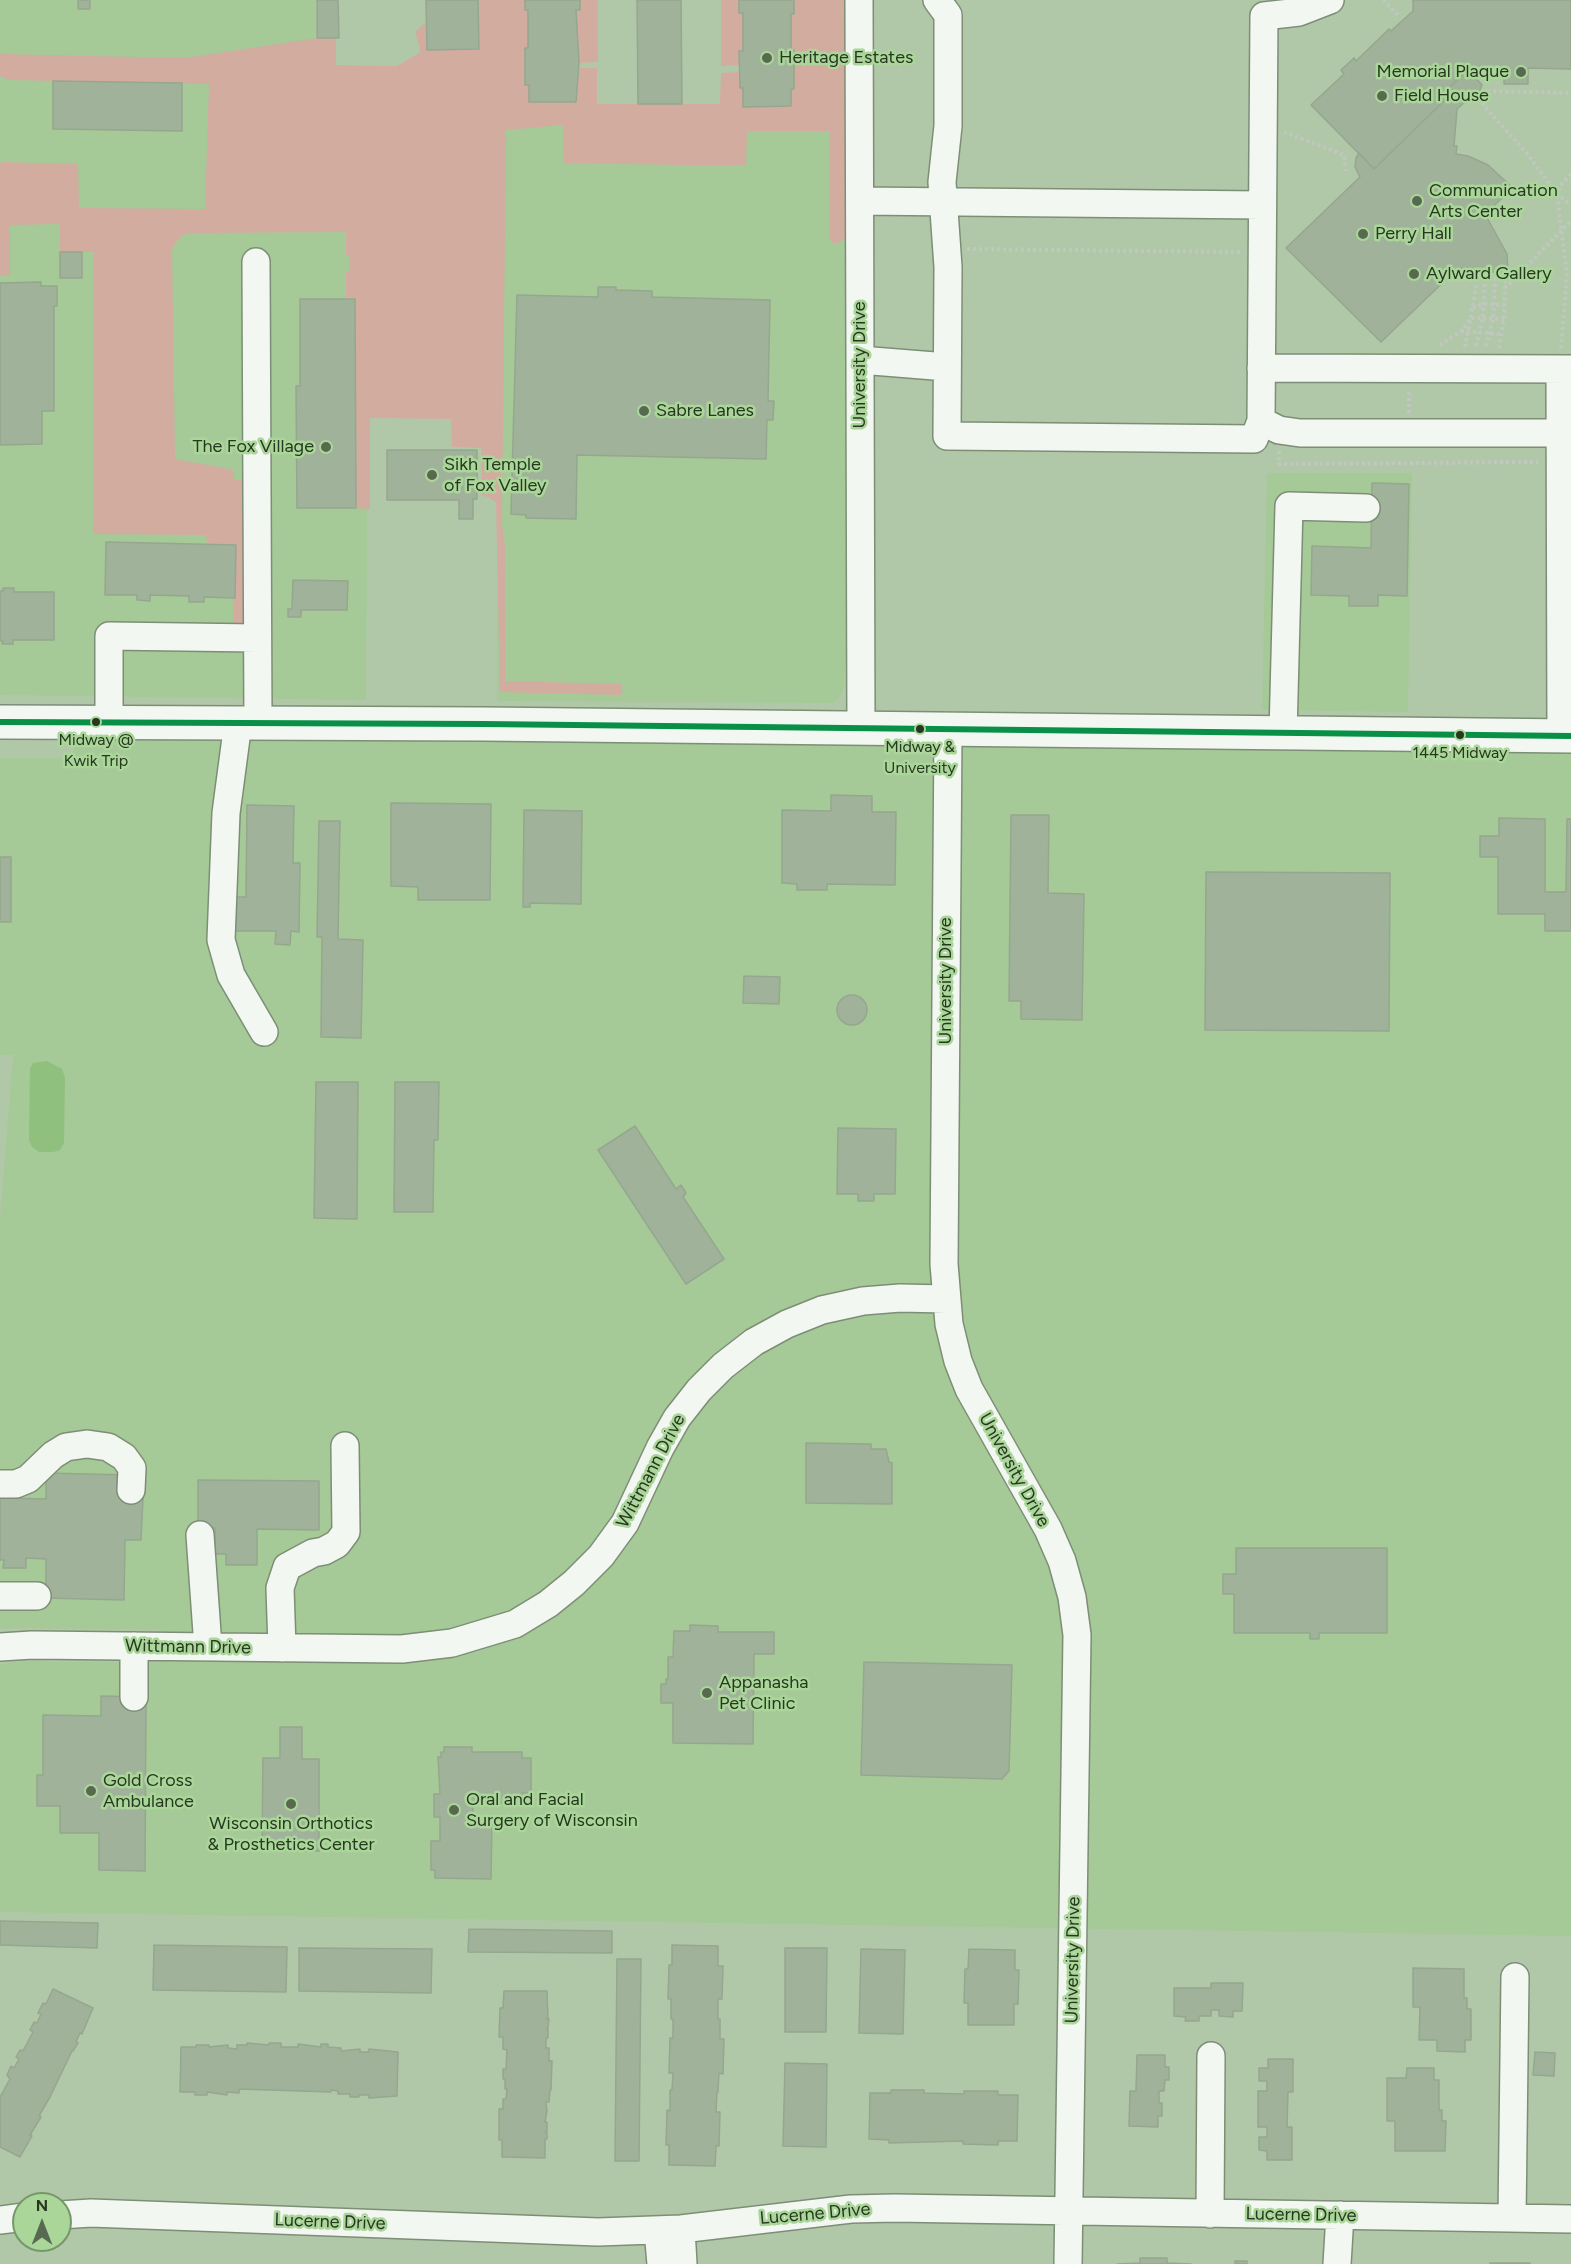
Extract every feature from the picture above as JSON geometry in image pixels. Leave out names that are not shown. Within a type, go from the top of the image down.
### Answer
[{"type":"main road","points":[[0,722],[1566,736]]},
{"type":"street","name":"University Drive","points":[[859,0],[861,729]]},
{"type":"street","points":[[937,0],[948,15],[948,126],[942,182],[948,267],[947,436],[1254,439],[1261,421],[1264,16],[1299,12],[1330,0]]},
{"type":"street","points":[[860,201],[1262,205]]},
{"type":"street","points":[[256,262],[257,638],[248,723],[226,813],[221,940],[231,975],[264,1032]]},
{"type":"street","points":[[860,360],[947,367]]},
{"type":"street","points":[[1261,368],[1566,369],[1561,433],[1566,544],[1566,736]]},
{"type":"street","points":[[1261,421],[1283,431],[1300,433],[1561,433]]},
{"type":"street","points":[[1283,733],[1289,506],[1366,508]]},
{"type":"street","points":[[109,722],[109,636],[257,638]]},
{"type":"street","name":"University Drive","points":[[948,730],[944,1236],[949,1324],[958,1361],[969,1389],[1048,1529],[1062,1561],[1072,1597],[1077,1635],[1068,2264]]},
{"type":"street","name":"Wittmann Drive","points":[[0,1647],[32,1645],[418,1648],[452,1643],[515,1624],[557,1597],[601,1556],[625,1523],[660,1448],[678,1418],[707,1382],[746,1348],[788,1324],[822,1311],[864,1301],[900,1298],[946,1299]]},
{"type":"street","points":[[0,1484],[16,1484],[28,1479],[53,1455],[66,1447],[87,1444],[108,1447],[124,1457],[132,1468],[131,1490]]},
{"type":"street","points":[[282,1648],[280,1588],[286,1567],[337,1544],[346,1532],[345,1446]]},
{"type":"street","points":[[200,1535],[208,1647]]},
{"type":"street","points":[[0,1596],[37,1596]]},
{"type":"street","points":[[134,1646],[134,1697]]},
{"type":"street","points":[[1512,2218],[1515,1977]]},
{"type":"street","points":[[1210,2214],[1211,2056]]},
{"type":"street","name":"Lucerne Drive","points":[[72,2215],[126,2214],[598,2232],[669,2229],[873,2208],[1571,2219]]},
{"type":"street","points":[[1337,2264],[1340,2215]]},
{"type":"street","points":[[661,2264],[669,2229]]},
{"type":"street","points":[[669,2229],[683,2264]]},
{"type":"path","points":[[1383,0],[1399,16]]},
{"type":"path","points":[[1571,93],[1490,91],[1481,95],[1484,106],[1525,150],[1557,194],[1571,205]]},
{"type":"path","points":[[1284,132],[1344,155],[1346,171]]},
{"type":"path","points":[[1566,369],[1567,276],[1557,194],[1560,186],[1571,174]]},
{"type":"path","points":[[1499,349],[1504,319],[1505,288],[1571,221]]},
{"type":"path","points":[[961,251],[977,249],[1249,252]]},
{"type":"path","points":[[1465,349],[1478,277],[1490,276],[1511,283]]},
{"type":"path","points":[[1475,348],[1490,276]]},
{"type":"path","points":[[1485,349],[1493,319],[1490,276]]},
{"type":"path","points":[[1473,308],[1483,304],[1504,305]]},
{"type":"path","points":[[1471,318],[1504,319]]},
{"type":"path","points":[[1433,349],[1461,331],[1471,318]]},
{"type":"path","points":[[1461,331],[1501,334]]},
{"type":"path","points":[[1409,381],[1409,423]]},
{"type":"path","points":[[1279,446],[1279,464],[1539,462]]},
{"type":"shaded area","points":[[0,0],[315,0],[315,73],[369,216],[366,700],[0,695]]},
{"type":"shaded area","points":[[478,0],[525,0],[525,10],[528,10],[528,48],[525,49],[525,84],[529,85],[529,102],[576,102],[579,68],[597,68],[597,104],[720,104],[721,73],[739,72],[740,88],[743,88],[743,107],[791,106],[791,89],[794,88],[794,50],[791,50],[791,14],[794,14],[794,0],[848,0],[846,238],[838,243],[833,243],[830,239],[830,131],[747,131],[746,166],[564,163],[563,125],[506,130],[502,525],[505,545],[505,681],[622,684],[622,695],[500,692],[496,502],[482,496],[481,448],[452,447],[451,419],[370,418],[370,509],[356,508],[355,298],[346,297],[346,272],[350,272],[350,256],[346,256],[346,232],[188,233],[179,238],[172,249],[175,459],[229,469],[234,471],[234,479],[244,481],[246,627],[233,627],[236,545],[207,544],[206,535],[93,534],[94,252],[60,252],[60,224],[10,225],[10,275],[0,276],[0,164],[3,162],[78,164],[79,208],[205,209],[209,84],[9,80],[0,76],[0,54],[185,58],[317,38],[336,38],[336,65],[397,66],[419,53],[420,48],[415,32],[427,21],[427,50],[479,49]]},
{"type":"shaded area","points":[[580,0],[598,0],[598,62],[579,63],[576,10],[580,10]]},
{"type":"shaded area","points":[[721,0],[739,0],[739,13],[743,13],[743,51],[739,51],[739,65],[721,66]]},
{"type":"shaded area","points":[[499,119],[847,120],[850,570],[844,686],[841,696],[832,703],[497,701]]},
{"type":"shaded area","points":[[1267,473],[1412,473],[1408,712],[1262,710]]},
{"type":"shaded area","points":[[74,722],[1571,736],[1571,1936],[0,1912],[0,1665],[20,1661],[160,1663],[160,1630],[0,1629],[0,1220],[13,1055],[0,1055],[0,758],[74,758]]},
{"type":"shaded area","points":[[47,1061],[62,1069],[65,1078],[64,1143],[60,1150],[39,1152],[32,1147],[29,1140],[30,1069],[33,1063]]},
{"type":"building","points":[[78,0],[90,0],[90,9],[78,9]]},
{"type":"building","points":[[317,0],[338,0],[339,38],[317,38]]},
{"type":"building","points":[[426,0],[478,0],[479,49],[427,50]]},
{"type":"building","points":[[525,0],[580,0],[580,10],[576,10],[579,63],[576,102],[529,102],[529,85],[525,85],[528,10],[525,10]]},
{"type":"building","points":[[637,0],[681,0],[682,104],[638,104]]},
{"type":"building","name":"Heritage Estates","points":[[739,0],[794,0],[794,14],[791,14],[794,89],[791,89],[791,106],[743,107],[739,51],[743,51],[743,13],[739,13]]},
{"type":"building","points":[[1413,0],[1571,0],[1571,69],[1528,68],[1528,84],[1504,84],[1504,69],[1468,69],[1448,89],[1452,93],[1374,169],[1311,105],[1344,74],[1341,70],[1354,58],[1356,61],[1389,29],[1391,31],[1413,11]]},
{"type":"building","name":"Communication Arts Center","points":[[1468,69],[1482,85],[1477,98],[1466,101],[1457,109],[1454,146],[1457,146],[1456,154],[1468,156],[1488,165],[1513,188],[1485,214],[1507,254],[1508,272],[1479,272],[1479,269],[1458,268],[1381,342],[1286,248],[1360,177],[1355,167],[1359,153],[1374,169],[1452,93],[1448,89]]},
{"type":"building","points":[[53,81],[182,83],[182,131],[53,129]]},
{"type":"building","points":[[60,252],[82,252],[82,278],[60,278]]},
{"type":"building","points":[[41,282],[41,286],[57,286],[57,306],[54,306],[54,411],[42,411],[42,444],[0,445],[0,283]]},
{"type":"building","name":"Sabre Lanes","points":[[598,287],[652,291],[652,297],[770,300],[768,401],[774,401],[773,420],[767,420],[766,459],[577,455],[576,519],[526,518],[526,515],[511,514],[517,295],[598,297]]},
{"type":"building","name":"The Fox Village","points":[[300,299],[355,299],[356,508],[297,508],[296,386],[300,386]]},
{"type":"building","name":"Sikh Temple of Fox Valley","points":[[387,450],[477,450],[477,499],[473,499],[473,519],[459,519],[459,500],[387,500]]},
{"type":"building","points":[[1372,483],[1409,484],[1407,596],[1378,595],[1378,606],[1349,606],[1349,596],[1311,595],[1312,546],[1371,548]]},
{"type":"building","points":[[106,542],[236,545],[235,598],[204,597],[204,602],[189,602],[189,596],[150,595],[150,601],[137,600],[137,595],[105,595]]},
{"type":"building","points":[[293,580],[348,581],[347,610],[301,610],[301,617],[288,617],[288,609],[292,609]]},
{"type":"building","points":[[3,588],[14,588],[14,592],[54,592],[54,640],[13,640],[13,644],[2,644],[3,641],[0,641],[0,591],[3,591]]},
{"type":"building","points":[[831,795],[872,796],[872,812],[896,812],[895,885],[827,884],[827,890],[797,890],[797,884],[782,883],[782,810],[831,811]]},
{"type":"building","points":[[391,803],[491,804],[490,900],[418,900],[418,887],[391,886]]},
{"type":"building","points":[[247,805],[294,806],[293,863],[300,863],[299,932],[291,931],[290,945],[275,944],[276,931],[230,931],[231,897],[246,897]]},
{"type":"building","points":[[524,810],[582,811],[581,904],[530,903],[530,907],[523,907]]},
{"type":"building","points":[[1011,815],[1049,815],[1048,893],[1084,894],[1082,1020],[1021,1019],[1021,1001],[1009,1001]]},
{"type":"building","points":[[1499,818],[1545,819],[1545,892],[1566,892],[1567,819],[1571,819],[1571,931],[1545,931],[1545,914],[1498,914],[1498,857],[1480,857],[1480,836],[1499,836]]},
{"type":"building","points":[[319,821],[340,821],[338,939],[363,940],[361,1038],[321,1037],[322,937],[317,937]]},
{"type":"building","points":[[0,857],[11,857],[11,922],[0,922]]},
{"type":"building","points":[[1206,872],[1390,873],[1389,1031],[1205,1030]]},
{"type":"building","points":[[744,976],[780,977],[779,1004],[743,1003]]},
{"type":"building","points":[[852,995],[858,996],[866,1004],[866,1016],[858,1024],[852,1025],[846,1024],[838,1016],[837,1010],[838,1004],[846,996]]},
{"type":"building","points":[[316,1082],[358,1082],[357,1219],[314,1218]]},
{"type":"building","points":[[395,1082],[439,1082],[438,1140],[434,1140],[433,1212],[394,1212]]},
{"type":"building","points":[[635,1126],[676,1189],[681,1185],[686,1193],[683,1197],[724,1259],[686,1284],[598,1150]]},
{"type":"building","points":[[838,1128],[896,1129],[895,1194],[874,1194],[874,1201],[858,1201],[858,1194],[837,1194]]},
{"type":"building","points":[[806,1443],[871,1444],[871,1449],[886,1449],[889,1462],[892,1463],[892,1504],[806,1503]]},
{"type":"building","points":[[46,1473],[127,1475],[127,1496],[143,1497],[141,1540],[125,1540],[124,1600],[46,1598],[46,1559],[26,1558],[26,1568],[3,1568],[4,1560],[0,1560],[0,1498],[46,1499]]},
{"type":"building","points":[[198,1480],[319,1481],[319,1530],[257,1529],[257,1565],[226,1565],[226,1554],[215,1554],[215,1528],[198,1527]]},
{"type":"building","points":[[1236,1548],[1387,1548],[1387,1633],[1319,1633],[1319,1639],[1310,1639],[1310,1633],[1234,1633],[1234,1594],[1223,1594],[1223,1574],[1236,1574]]},
{"type":"building","name":"Appanasha Pet Clinic","points":[[690,1625],[718,1626],[718,1632],[774,1632],[774,1654],[754,1654],[753,1744],[673,1743],[673,1703],[661,1703],[661,1684],[666,1684],[666,1679],[668,1679],[668,1657],[673,1657],[674,1631],[690,1631]]},
{"type":"building","points":[[864,1662],[1012,1665],[1009,1771],[1002,1779],[861,1775]]},
{"type":"building","name":"Gold Cross Ambulance","points":[[101,1696],[146,1697],[145,1871],[99,1870],[99,1833],[60,1833],[60,1806],[37,1806],[37,1775],[43,1775],[43,1715],[101,1716]]},
{"type":"building","name":"Wisconsin Orthotics & Prosthetics Center","points":[[280,1727],[302,1727],[302,1759],[319,1759],[319,1851],[262,1850],[263,1758],[280,1758]]},
{"type":"building","name":"Oral and Facial Surgery of Wisconsin","points":[[444,1747],[472,1747],[472,1752],[522,1752],[522,1758],[531,1758],[531,1793],[522,1793],[522,1803],[473,1803],[473,1821],[492,1821],[491,1879],[435,1878],[435,1870],[431,1870],[431,1841],[440,1841],[440,1817],[434,1817],[434,1794],[440,1794],[438,1757],[441,1757],[441,1752],[444,1752]]},
{"type":"building","points":[[0,1921],[98,1923],[97,1948],[0,1945]]},
{"type":"building","points":[[469,1929],[612,1931],[612,1953],[468,1952]]},
{"type":"building","points":[[154,1945],[287,1947],[286,1992],[153,1990]]},
{"type":"building","points":[[672,1945],[718,1946],[718,1966],[723,1966],[722,1999],[718,1999],[718,2019],[720,2019],[720,2039],[724,2039],[723,2074],[719,2073],[717,2092],[716,2112],[720,2112],[719,2146],[716,2146],[715,2166],[669,2165],[669,2145],[666,2145],[667,2110],[670,2111],[673,2073],[669,2073],[673,2019],[671,2019],[671,1999],[668,1999]]},
{"type":"building","points":[[299,1948],[432,1949],[431,1993],[299,1991]]},
{"type":"building","points":[[785,1948],[827,1948],[826,2032],[785,2032]]},
{"type":"building","points":[[861,1949],[905,1950],[903,2034],[859,2033]]},
{"type":"building","points":[[969,1949],[1015,1950],[1015,1970],[1019,1970],[1018,2004],[1014,2004],[1014,2025],[968,2025],[968,2003],[964,2003],[965,1969],[968,1969]]},
{"type":"building","points":[[617,1959],[641,1959],[639,2161],[615,2161]]},
{"type":"building","points":[[1413,1968],[1464,1969],[1464,1998],[1467,1998],[1467,2009],[1471,2009],[1471,2040],[1465,2040],[1465,2052],[1437,2051],[1437,2040],[1419,2040],[1420,2007],[1413,2007]]},
{"type":"building","points":[[1211,1983],[1243,1983],[1242,2011],[1233,2011],[1233,2017],[1219,2016],[1219,2010],[1211,2010],[1211,2016],[1199,2016],[1199,2021],[1185,2021],[1186,2017],[1174,2016],[1174,1988],[1211,1988]]},
{"type":"building","points":[[53,1989],[93,2008],[76,2042],[78,2043],[20,2157],[0,2147],[0,2097],[10,2079],[7,2075],[11,2066],[14,2068],[19,2059],[16,2057],[20,2050],[24,2049],[33,2032],[30,2030],[34,2022],[37,2023],[41,2014],[38,2013],[43,2003],[46,2004]]},
{"type":"building","points":[[504,1991],[547,1991],[548,2018],[546,2019],[549,2019],[548,2028],[546,2028],[548,2038],[546,2038],[546,2048],[549,2048],[549,2061],[552,2061],[551,2090],[549,2102],[546,2102],[545,2158],[502,2157],[502,2140],[499,2140],[499,2109],[503,2109],[503,2099],[506,2099],[507,2089],[505,2089],[505,2079],[503,2079],[503,2069],[506,2069],[507,2050],[503,2049],[503,2037],[499,2037],[500,2008],[503,2008]]},
{"type":"building","points":[[247,2043],[269,2045],[269,2043],[281,2043],[281,2047],[298,2047],[298,2044],[321,2047],[321,2044],[328,2044],[328,2047],[341,2048],[341,2051],[360,2049],[360,2052],[369,2052],[369,2049],[398,2052],[397,2096],[369,2098],[369,2095],[359,2095],[359,2097],[350,2097],[350,2094],[338,2094],[338,2091],[331,2090],[331,2092],[239,2089],[239,2093],[227,2092],[227,2095],[207,2092],[207,2095],[195,2095],[195,2092],[180,2092],[181,2047],[228,2045],[228,2048],[237,2049],[237,2045],[247,2045]]},
{"type":"building","points":[[1535,2052],[1555,2053],[1554,2076],[1533,2075]]},
{"type":"building","points":[[1137,2055],[1165,2055],[1165,2067],[1169,2067],[1169,2080],[1165,2080],[1164,2091],[1159,2091],[1162,2116],[1158,2116],[1158,2127],[1129,2126],[1130,2091],[1136,2091]]},
{"type":"building","points":[[1268,2059],[1293,2059],[1293,2092],[1288,2092],[1287,2127],[1292,2127],[1292,2160],[1267,2160],[1267,2151],[1259,2150],[1259,2137],[1267,2137],[1267,2127],[1258,2127],[1258,2091],[1267,2091],[1267,2081],[1259,2081],[1259,2068],[1268,2068]]},
{"type":"building","points":[[785,2063],[827,2064],[826,2147],[783,2146]]},
{"type":"building","points":[[1407,2068],[1434,2068],[1434,2080],[1439,2080],[1439,2110],[1442,2110],[1442,2121],[1446,2121],[1445,2151],[1395,2151],[1395,2121],[1387,2121],[1387,2078],[1406,2078]]},
{"type":"building","points":[[891,2090],[924,2090],[924,2093],[964,2094],[964,2091],[998,2091],[998,2095],[1018,2095],[1017,2141],[998,2141],[998,2145],[963,2144],[963,2141],[889,2143],[889,2140],[869,2139],[870,2093],[891,2093]]},
{"type":"building","points":[[1140,2258],[1167,2258],[1167,2263],[1191,2264],[1117,2264],[1140,2263]]},
{"type":"building","points":[[1235,2261],[1247,2261],[1247,2264],[1235,2264]]},
{"type":"building","points":[[1530,2263],[1530,2264],[1490,2264]]},
{"type":"transit line","points":[[0,722],[483,724],[1571,736]]},
{"type":"place","name":"Heritage Estates","points":[[767,58]]},
{"type":"place","name":"Memorial Plaque","points":[[1521,72]]},
{"type":"place","name":"Field House","points":[[1382,96]]},
{"type":"place","name":"Communication Arts Center","points":[[1417,201]]},
{"type":"place","name":"Perry Hall","points":[[1363,234]]},
{"type":"place","name":"Aylward Gallery","points":[[1414,274]]},
{"type":"place","name":"Sabre Lanes","points":[[644,411]]},
{"type":"place","name":"The Fox Village","points":[[326,447]]},
{"type":"place","name":"Sikh Temple of Fox Valley","points":[[432,475]]},
{"type":"place","name":"Midway @ Kwik Trip","points":[[96,722]]},
{"type":"place","name":"Midway & University","points":[[920,729]]},
{"type":"place","name":"1445 Midway","points":[[1460,735]]},
{"type":"place","name":"Appanasha Pet Clinic","points":[[707,1693]]},
{"type":"place","name":"Gold Cross Ambulance","points":[[91,1791]]},
{"type":"place","name":"Wisconsin Orthotics & Prosthetics Center","points":[[291,1804]]},
{"type":"place","name":"Oral and Facial Surgery of Wisconsin","points":[[454,1810]]}]
